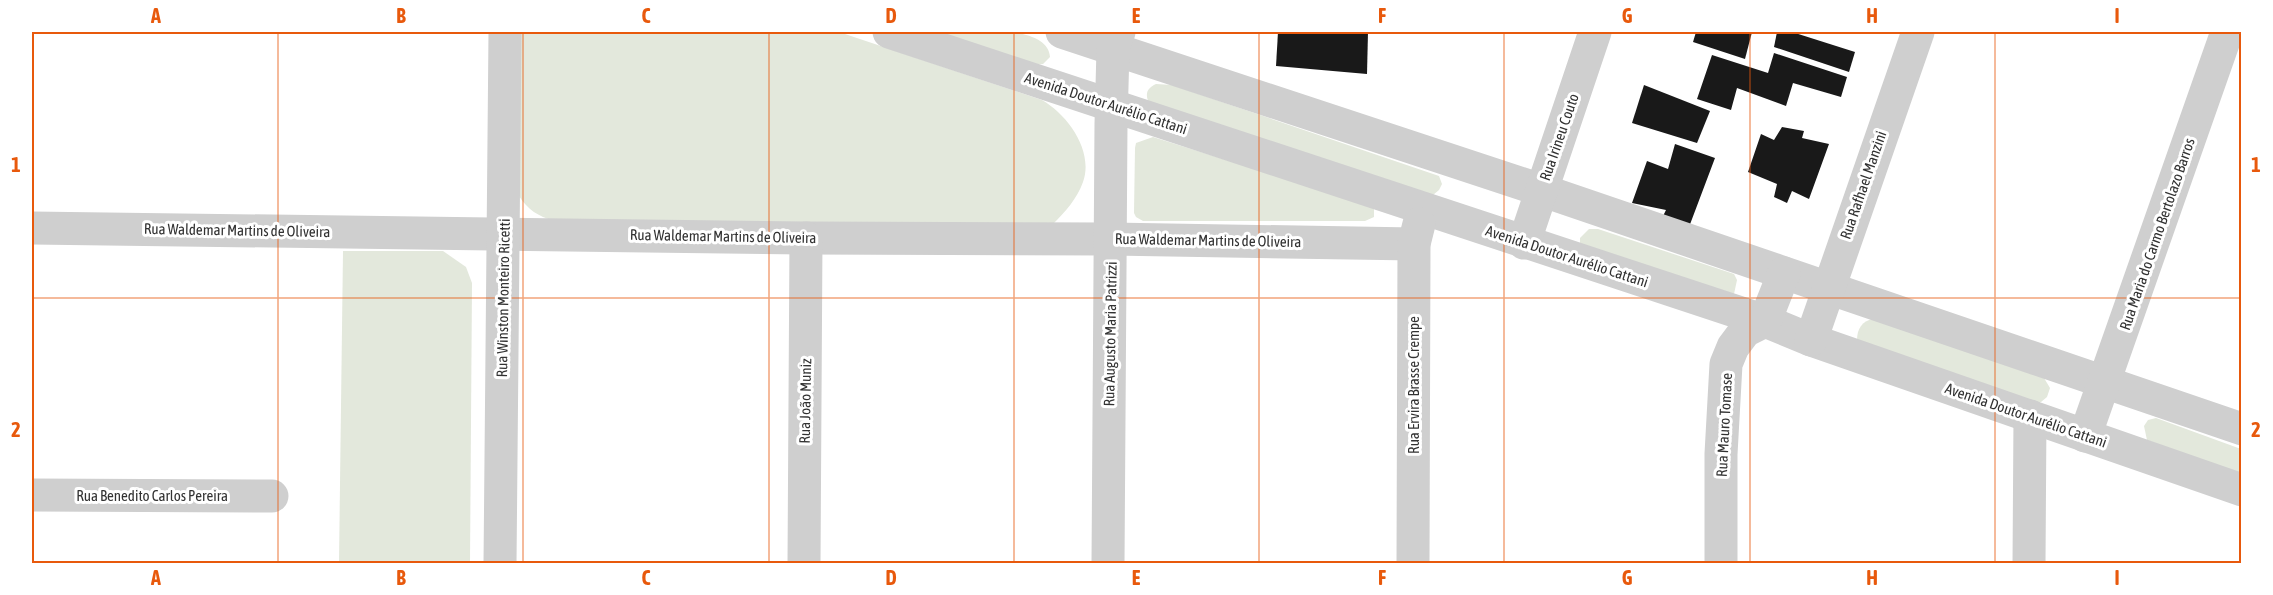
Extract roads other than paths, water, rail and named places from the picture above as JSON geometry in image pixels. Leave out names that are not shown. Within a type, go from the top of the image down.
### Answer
[{"type":"street","name":"Rua Winston Monteiro Ricetti","points":[[500,564],[505,32]]},
{"type":"street","name":"Avenida Doutor Aurélio Cattani","points":[[889,32],[1765,321],[2030,417],[2241,490]]},
{"type":"street","points":[[1062,32],[1116,40],[1827,289],[2241,429]]},
{"type":"street","name":"Rua Irineu Couto","points":[[1524,243],[1595,32]]},
{"type":"street","name":"Rua Rafhael Manzini","points":[[1811,339],[1917,32]]},
{"type":"street","name":"Rua Maria do Carmo Bertolazo Barros","points":[[2085,436],[2227,32]]},
{"type":"street","name":"Rua Augusto Maria Patrizzi","points":[[1108,564],[1112,105],[1116,40]]},
{"type":"street","name":"Rua Ervira Brasse Crempe","points":[[1413,564],[1414,244],[1424,207]]},
{"type":"street","name":"Rua Waldemar Martins de Oliveira","points":[[32,228],[1414,244]]},
{"type":"street","name":"Rua João Muniz","points":[[804,564],[806,238]]},
{"type":"street","points":[[1765,321],[1784,273]]},
{"type":"street","name":"Rua Mauro Tomase","points":[[1721,564],[1721,454],[1726,364],[1733,347],[1745,331],[1765,321]]},
{"type":"street","points":[[2029,564],[2030,417]]},
{"type":"street","name":"Rua Benedito Carlos Pereira","points":[[32,495],[272,496]]}]
